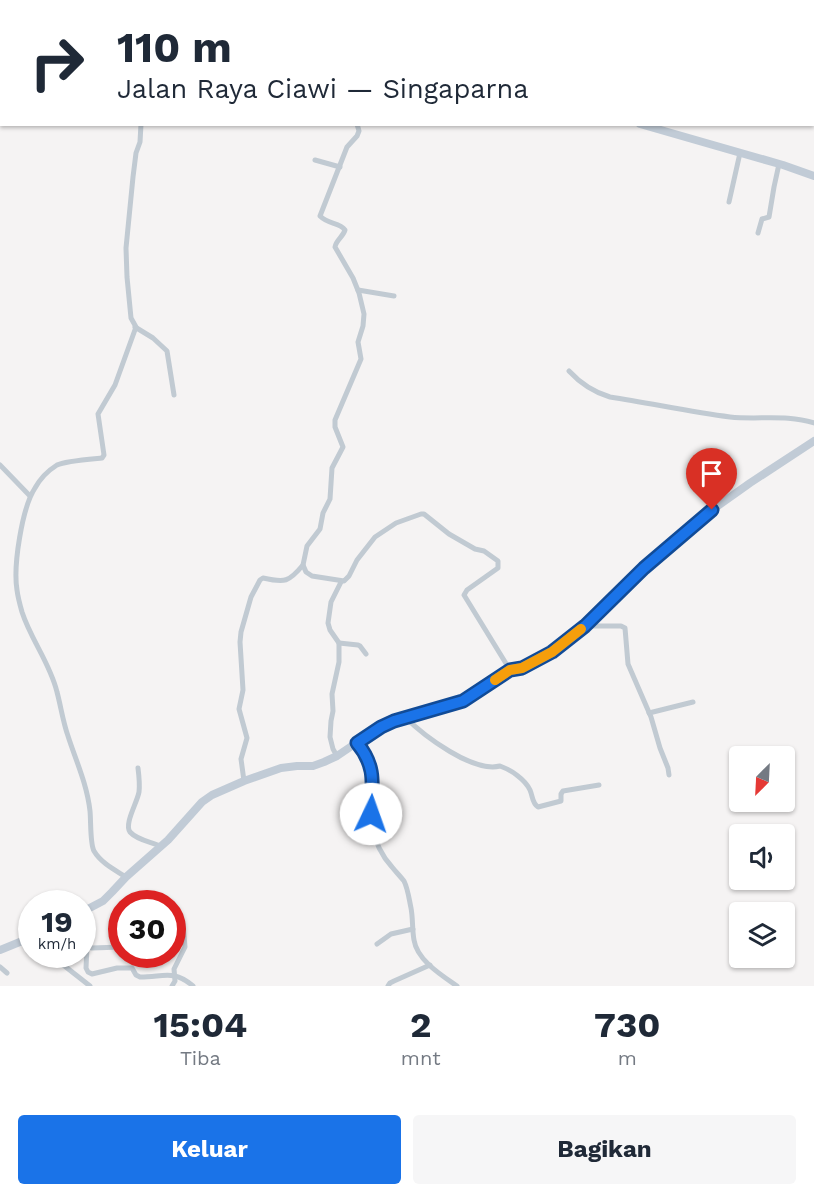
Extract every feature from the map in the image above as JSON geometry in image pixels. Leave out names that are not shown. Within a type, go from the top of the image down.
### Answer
[{"type":"main road","points":[[647,126],[814,176]]},
{"type":"main road","points":[[96,904],[103,900],[212,795],[281,768],[297,765],[313,766],[337,756],[381,727],[405,717],[463,701],[510,670],[522,668],[552,652],[585,626],[644,568],[712,510],[814,441]]},
{"type":"main road","points":[[0,950],[18,943]]},
{"type":"street","points":[[141,126],[126,248],[131,318],[135,327],[151,336],[167,351],[174,395]]},
{"type":"street","points":[[244,781],[241,759],[247,738],[239,707],[243,690],[241,632],[251,597],[260,580],[263,578],[286,581],[293,576],[303,565],[307,546],[320,529],[322,514],[330,499],[332,468],[343,447],[336,427],[336,416],[361,359],[358,342],[364,314],[352,278],[334,247],[345,229],[320,216],[348,145],[357,136],[358,126]]},
{"type":"street","points":[[729,202],[740,153]]},
{"type":"street","points":[[315,160],[340,167]]},
{"type":"street","points":[[758,233],[762,219],[769,217],[771,213],[771,200],[779,164]]},
{"type":"street","points":[[357,290],[394,296]]},
{"type":"street","points":[[126,877],[107,865],[92,849],[92,827],[86,786],[61,717],[57,691],[46,661],[32,638],[16,590],[17,556],[30,496],[39,482],[59,464],[102,458],[104,454],[98,414],[116,385],[135,327]]},
{"type":"street","points":[[569,371],[594,392],[610,397],[731,417],[788,418],[814,423]]},
{"type":"street","points":[[0,465],[30,496]]},
{"type":"street","points":[[303,565],[306,572],[312,576],[340,582],[347,579],[357,560],[380,533],[396,523],[424,514],[449,534],[475,549],[484,551],[498,561],[498,569],[467,590],[464,595],[510,670]]},
{"type":"street","points":[[337,756],[330,737],[332,694],[339,662],[339,643],[328,623],[331,602],[340,582]]},
{"type":"street","points":[[585,626],[625,628],[628,664],[649,713],[669,775]]},
{"type":"street","points":[[339,643],[358,645],[366,654]]},
{"type":"street","points":[[649,713],[693,702]]},
{"type":"street","points":[[405,717],[430,738],[474,764],[494,768],[500,766],[512,772],[529,786],[534,804],[538,807],[561,801],[563,791],[599,784]]},
{"type":"street","points":[[357,743],[365,753],[372,770],[371,814],[375,840],[381,853],[407,889],[414,942],[419,953],[429,965],[457,986]]},
{"type":"street","points":[[138,768],[139,792],[128,827],[137,837],[160,846]]},
{"type":"street","points":[[377,944],[391,934],[413,929]]},
{"type":"street","points":[[388,986],[429,965]]},
{"type":"street","points":[[0,967],[7,974]]},
{"type":"street","points":[[68,968],[90,986]]},
{"type":"street","points":[[86,968],[92,974],[117,968],[132,968],[140,977],[180,976],[193,986]]},
{"type":"street","points":[[172,986],[175,981],[174,968]]},
{"type":"slow traffic","points":[[495,680],[510,670],[522,668],[552,652],[581,629]]},
{"type":"route","points":[[371,814],[372,770],[365,753],[357,743],[394,721],[463,701],[510,670],[522,668],[552,652],[585,626],[644,568],[712,510]]}]
